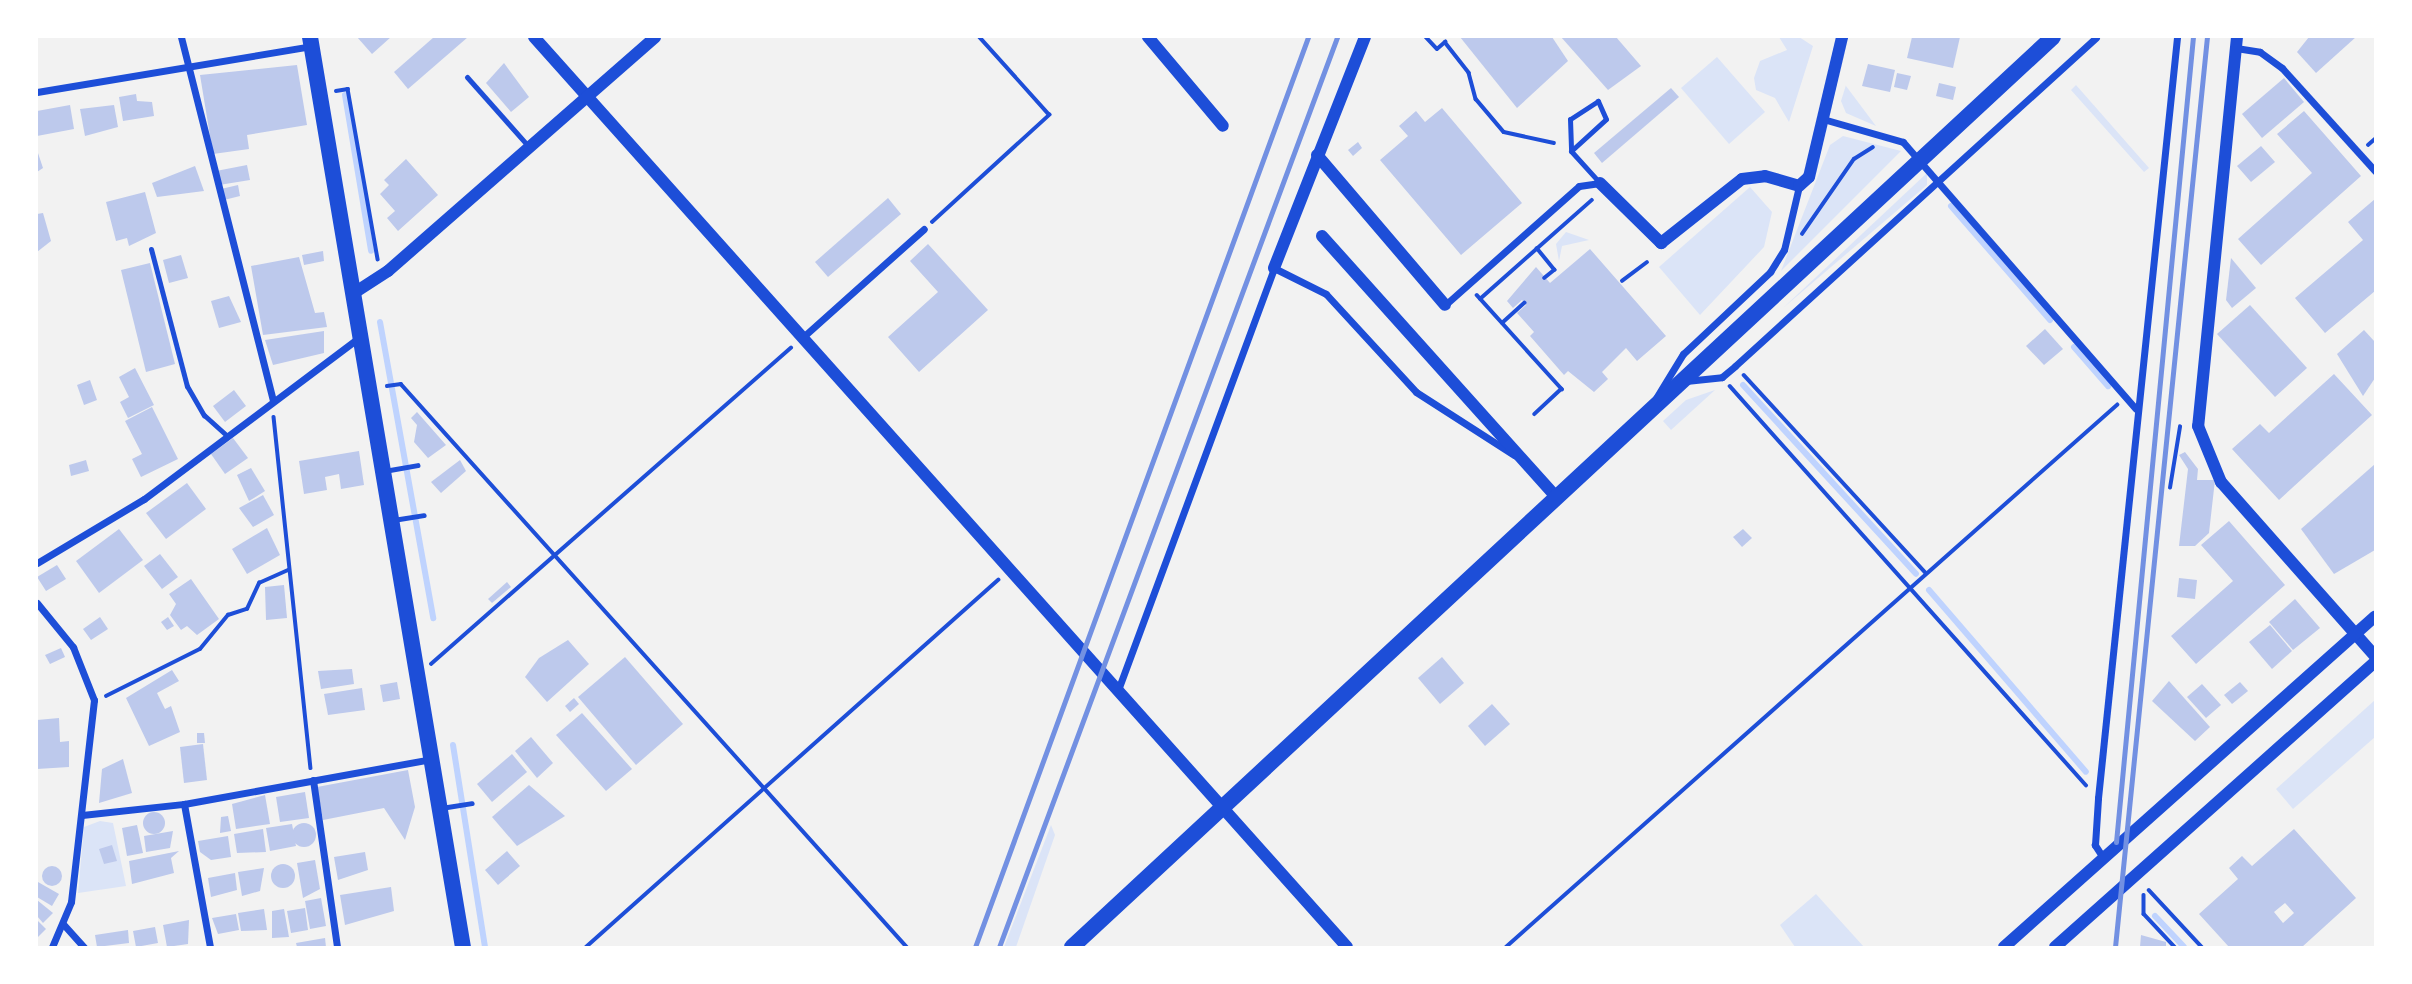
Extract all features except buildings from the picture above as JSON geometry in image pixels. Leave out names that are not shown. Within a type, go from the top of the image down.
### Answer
[{"type":"main road","points":[[1077,946],[1223,807],[1741,330],[2053,37]]},
{"type":"main road","points":[[310,41],[361,336],[401,519],[431,759],[448,807],[463,947]]},
{"type":"street","points":[[181,37],[186,67],[272,401]]},
{"type":"street","points":[[534,37],[1347,947]]},
{"type":"street","points":[[354,293],[530,148],[655,37]]},
{"type":"street","points":[[1148,37],[1223,126]]},
{"type":"street","points":[[1118,690],[1273,268],[1365,37]]},
{"type":"street","points":[[1648,415],[1671,368],[1770,272],[1784,250],[1799,186],[1809,177],[1842,37]]},
{"type":"street","points":[[1686,381],[1721,377],[1735,366],[1941,184],[2096,37]]},
{"type":"street","points":[[2104,859],[2095,845],[2098,799],[2177,37]]},
{"type":"street","points":[[37,92],[186,67],[310,41]]},
{"type":"street","points":[[2055,947],[2375,659],[2221,482],[2198,426],[2236,42],[2260,52],[2282,68],[2375,171]]},
{"type":"street","points":[[1822,120],[1903,142],[2137,410]]},
{"type":"street","points":[[1317,155],[1445,304],[1579,186],[1600,183],[1661,243],[1742,179],[1765,176],[1799,186]]},
{"type":"street","points":[[803,337],[924,229]]},
{"type":"street","points":[[1322,236],[1557,498]]},
{"type":"street","points":[[1273,268],[1326,294],[1416,392],[1527,463]]},
{"type":"street","points":[[37,563],[144,499],[361,336]]},
{"type":"street","points":[[37,603],[73,647],[94,700],[82,815],[64,925],[52,947]]},
{"type":"street","points":[[2004,947],[2375,616]]},
{"type":"street","points":[[82,815],[184,804],[431,759]]},
{"type":"street","points":[[313,780],[337,947]]},
{"type":"street","points":[[184,804],[210,947]]},
{"type":"street","points":[[64,925],[84,947]]},
{"type":"lane","points":[[467,77],[530,148]]},
{"type":"lane","points":[[1571,151],[1606,119],[1598,101],[1570,119],[1571,151],[1600,183]]},
{"type":"lane","points":[[151,250],[187,386],[204,415],[227,436]]},
{"type":"lane","points":[[392,470],[414,466]]},
{"type":"lane","points":[[401,519],[424,515]]},
{"type":"lane","points":[[448,807],[472,803]]},
{"type":"path","points":[[924,229],[1049,114],[979,37]]},
{"type":"path","points":[[1426,37],[1437,49],[1445,42],[1469,73],[1476,99],[1504,132],[1554,143]]},
{"type":"path","points":[[335,92],[348,89],[379,261]]},
{"type":"path","points":[[2368,145],[2375,139]]},
{"type":"path","points":[[1798,242],[1854,159],[1878,144]]},
{"type":"path","points":[[1480,299],[1592,200]]},
{"type":"path","points":[[1537,248],[1555,270],[1545,278]]},
{"type":"path","points":[[1622,281],[1647,262]]},
{"type":"path","points":[[1467,298],[1474,291],[1562,389],[1535,414]]},
{"type":"path","points":[[1502,323],[1524,303]]},
{"type":"path","points":[[418,669],[557,558],[803,337]]},
{"type":"path","points":[[1735,366],[1925,575]]},
{"type":"path","points":[[1721,377],[1914,585],[2098,799]]},
{"type":"path","points":[[387,386],[397,385],[557,558],[907,947]]},
{"type":"path","points":[[1506,947],[2126,397]]},
{"type":"path","points":[[272,401],[288,570],[313,780]]},
{"type":"path","points":[[2170,488],[2180,427]]},
{"type":"path","points":[[586,947],[1010,569]]},
{"type":"path","points":[[94,700],[200,649],[228,615],[247,609],[259,583],[288,570]]},
{"type":"path","points":[[2150,890],[2202,947]]},
{"type":"path","points":[[2144,895],[2144,914],[2175,947]]},
{"type":"shaded area","points":[[1779,37],[1799,37],[1813,46],[1789,122],[1775,98],[1756,90],[1754,78],[1760,61],[1787,50]]},
{"type":"shaded area","points":[[1717,57],[1765,112],[1729,144],[1681,88]]},
{"type":"shaded area","points":[[1846,85],[1876,126],[1846,113],[1841,101]]},
{"type":"shaded area","points":[[2076,85],[2149,168],[2144,172],[2071,90]]},
{"type":"shaded area","points":[[1843,136],[1901,151],[1781,271],[1830,145]]},
{"type":"shaded area","points":[[1927,173],[1927,185],[1783,308]]},
{"type":"shaded area","points":[[1750,187],[1772,212],[1764,247],[1700,315],[1659,267]]},
{"type":"shaded area","points":[[1566,232],[1589,240],[1562,246],[1559,261],[1556,244]]},
{"type":"shaded area","points":[[1715,390],[1671,430],[1663,421],[1686,400]]},
{"type":"shaded area","points":[[2375,700],[2375,737],[2293,809],[2276,789]]},
{"type":"shaded area","points":[[100,821],[113,823],[126,886],[78,893],[84,827]]},
{"type":"shaded area","points":[[1051,825],[1055,835],[1016,947],[1004,947]]},
{"type":"shaded area","points":[[1816,894],[1864,947],[1795,947],[1780,925]]},
{"type":"waterway","points":[[345,95],[371,251]]},
{"type":"waterway","points":[[1951,206],[2050,320]]},
{"type":"waterway","points":[[380,322],[433,618]]},
{"type":"waterway","points":[[2074,347],[2108,386]]},
{"type":"waterway","points":[[1743,385],[1916,574]]},
{"type":"waterway","points":[[1929,590],[2086,772]]},
{"type":"waterway","points":[[453,745],[485,947]]},
{"type":"waterway","points":[[2155,916],[2184,947]]},
{"type":"railway","points":[[975,947],[1308,37]]},
{"type":"railway","points":[[999,947],[1337,37]]},
{"type":"railway","points":[[2116,842],[2193,37]]},
{"type":"railway","points":[[2115,947],[2207,37]]}]
